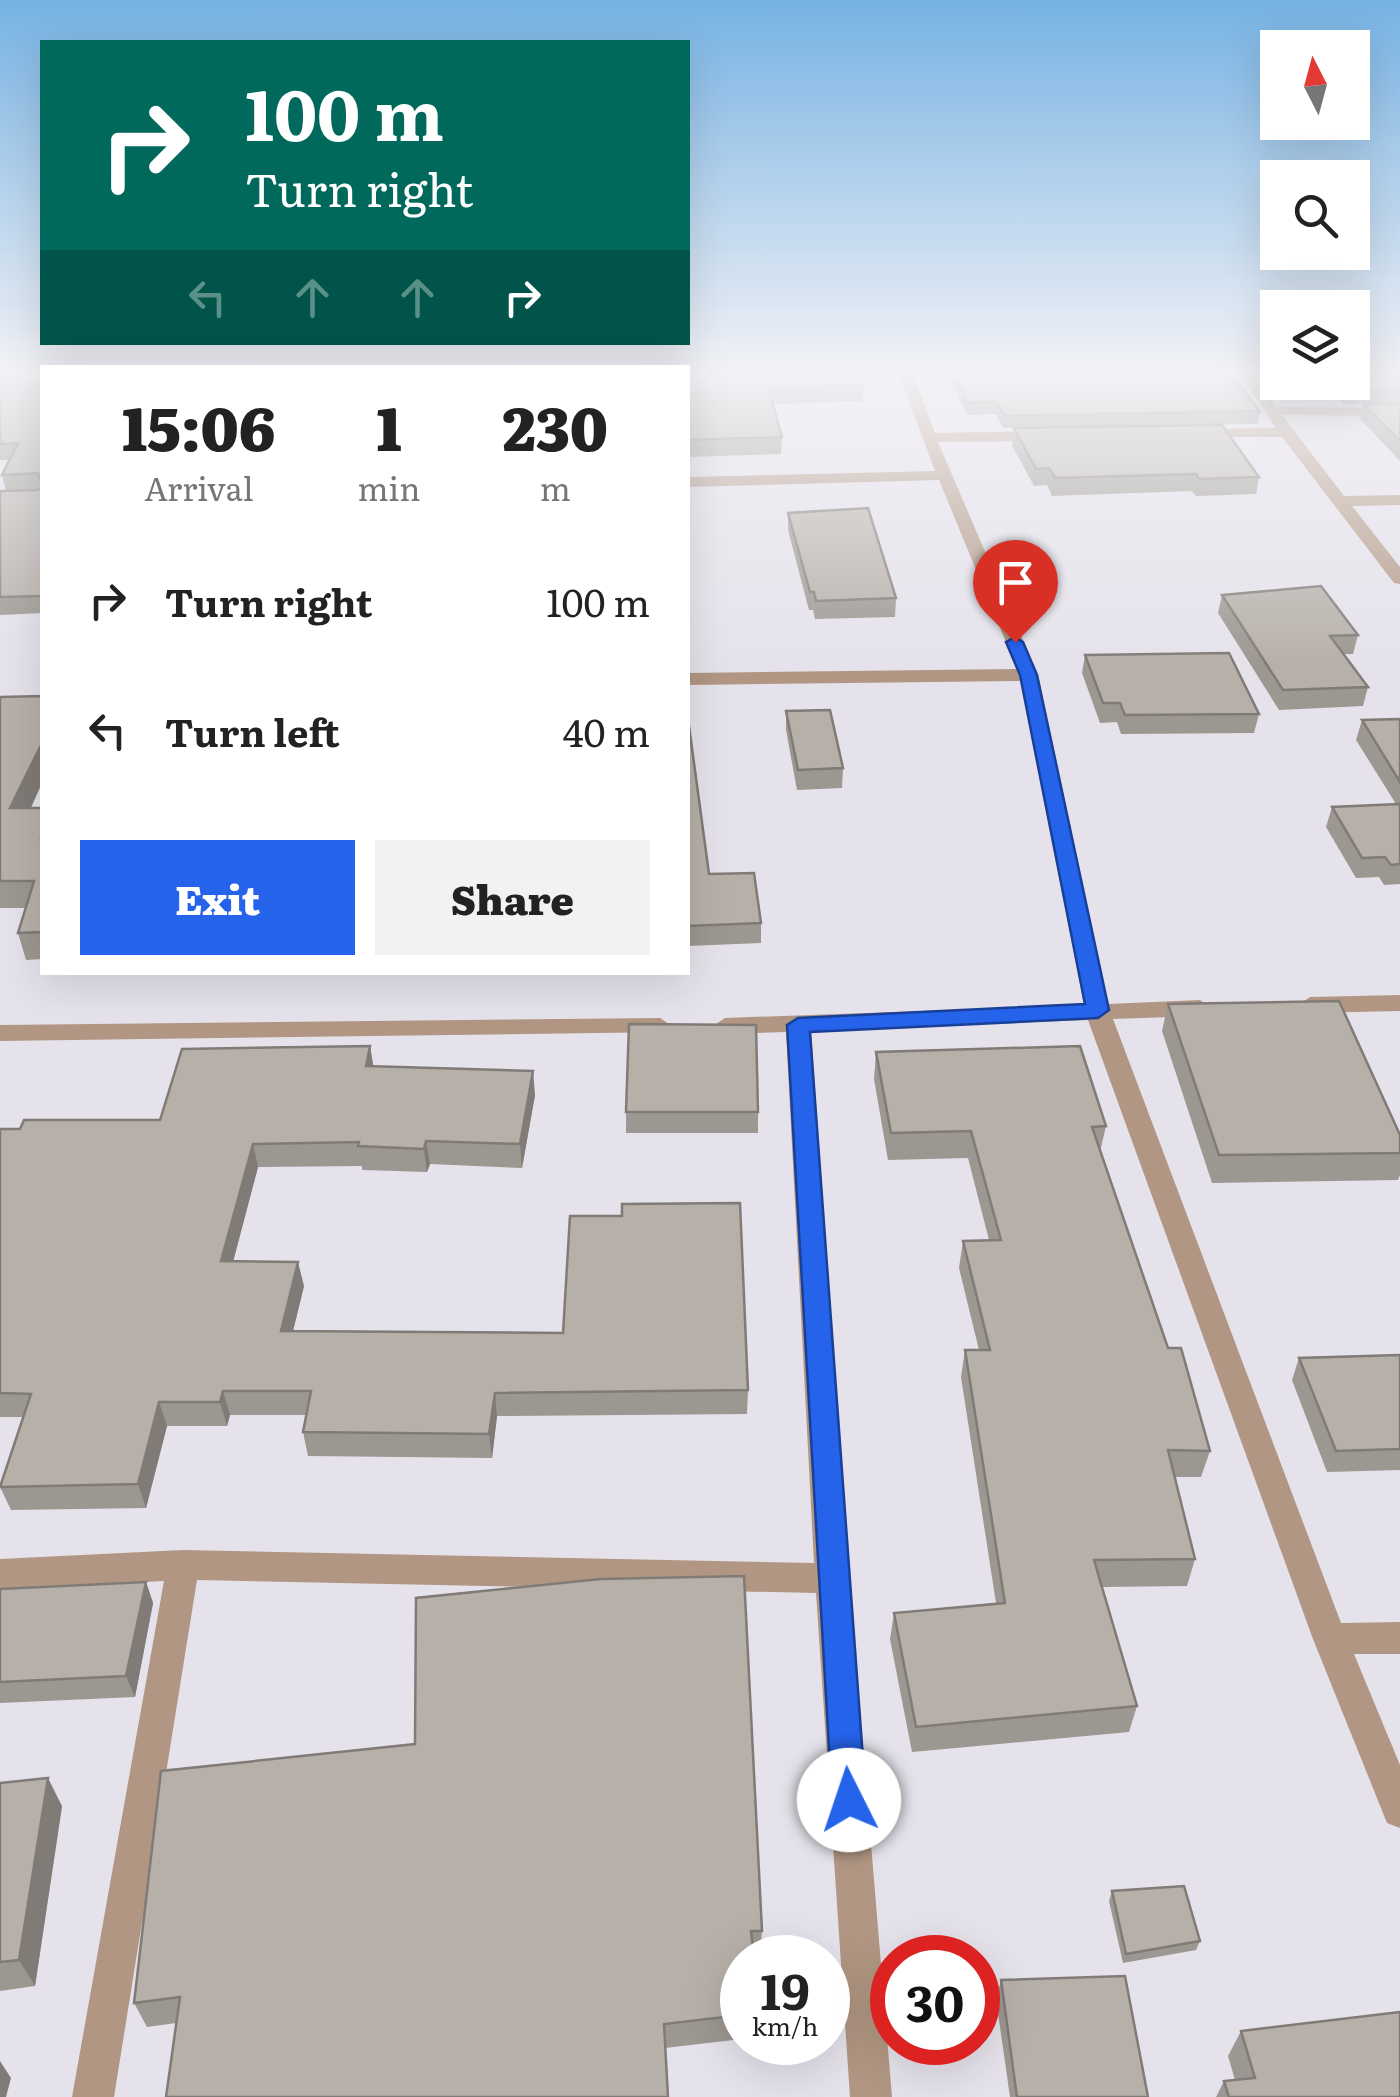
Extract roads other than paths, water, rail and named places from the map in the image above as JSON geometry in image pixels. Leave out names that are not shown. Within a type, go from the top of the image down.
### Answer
[{"type":"street","points":[[943,469],[1028,675],[1098,1010],[1330,1640],[1400,1810]]},
{"type":"street","points":[[1315,469],[1400,579]]},
{"type":"street","points":[[690,482],[946,475]]},
{"type":"street","points":[[1341,501],[1400,500]]},
{"type":"street","points":[[690,680],[1028,675]]},
{"type":"street","points":[[1286,1006],[1400,1003]]},
{"type":"street","points":[[0,1033],[798,1025],[1230,1007]]},
{"type":"street","points":[[798,1025],[832,1578],[871,2097]]},
{"type":"street","points":[[0,1574],[183,1565],[832,1578]]},
{"type":"street","points":[[93,2097],[183,1565]]},
{"type":"street","points":[[1330,1640],[1400,1638]]}]
